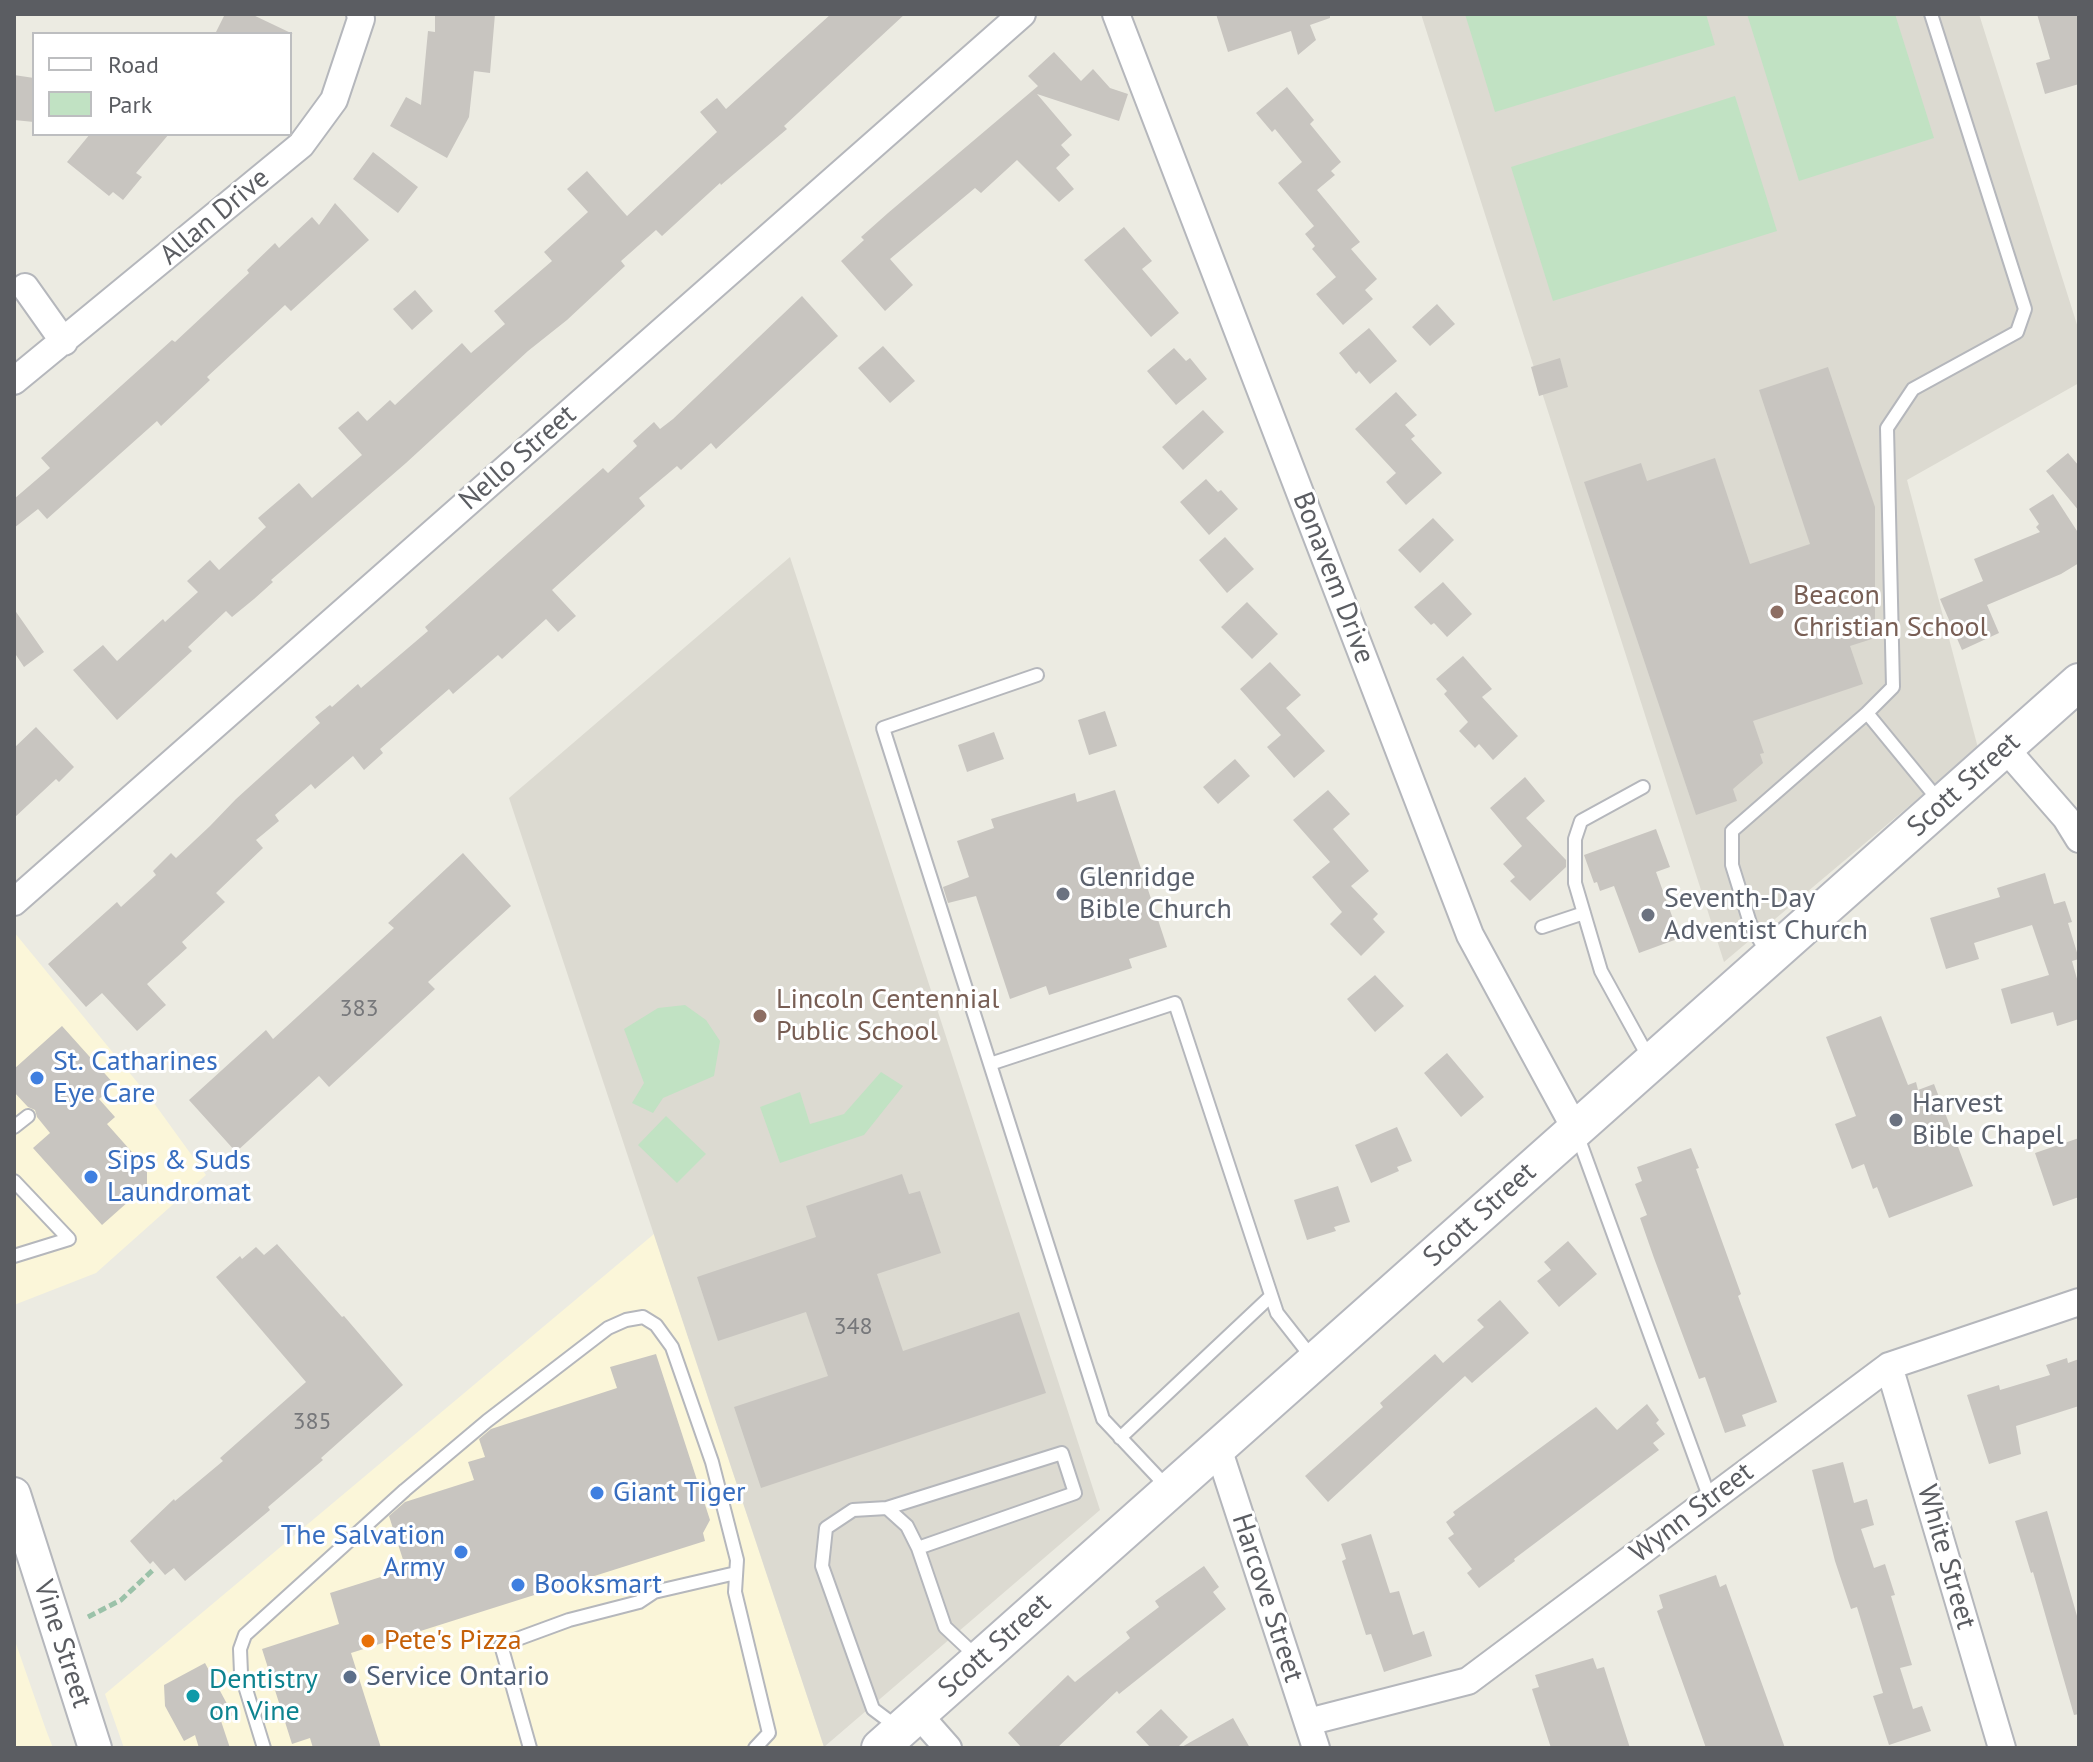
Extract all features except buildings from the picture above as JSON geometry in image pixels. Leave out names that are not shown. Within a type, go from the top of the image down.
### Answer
[{"type":"main road","name":"Scott Street","points":[[900,1730],[2079,682]]},
{"type":"street","name":"Allan Drive","points":[[14,381],[301,145],[334,100],[361,19],[360,14]]},
{"type":"street","name":"Nello Street","points":[[14,902],[1022,14]]},
{"type":"street","name":"Bonavem Drive","points":[[1116,14],[1470,935],[1576,1130]]},
{"type":"street","points":[[25,287],[64,342]]},
{"type":"street","points":[[2005,748],[2066,818],[2079,839]]},
{"type":"street","name":"Wynn Street","points":[[1308,1722],[1468,1681],[1889,1366],[2079,1302]]},
{"type":"street","name":"White Street","points":[[1889,1366],[2002,1748]]},
{"type":"street","name":"Harcove Street","points":[[1218,1448],[1316,1748]]},
{"type":"street","name":"Vine Street","points":[[14,1494],[22,1546],[89,1742]]},
{"type":"street","points":[[900,1730],[948,1748]]},
{"type":"lane","points":[[1770,958],[1750,923],[1732,865],[1732,831],[1893,687],[1887,428],[1913,389],[2017,332],[2025,309],[1931,14]]},
{"type":"lane","points":[[1037,675],[883,728],[1103,1419],[1170,1491]]},
{"type":"lane","points":[[1867,713],[1942,804]]},
{"type":"lane","points":[[1643,787],[1581,821],[1575,839],[1575,883],[1601,971],[1652,1062]]},
{"type":"lane","points":[[1542,927],[1584,913]]},
{"type":"lane","points":[[990,1064],[1175,1003],[1277,1313],[1315,1362]]},
{"type":"lane","points":[[14,1127],[28,1116]]},
{"type":"lane","points":[[1576,1130],[1710,1499]]},
{"type":"lane","points":[[14,1181],[69,1239],[14,1256]]},
{"type":"lane","points":[[1120,1438],[1271,1296]]},
{"type":"lane","points":[[264,1748],[241,1673],[240,1649],[245,1635],[475,1431],[608,1328],[643,1317],[656,1325],[672,1347],[712,1462],[737,1560],[735,1592],[769,1733],[755,1748]]},
{"type":"lane","points":[[900,1730],[873,1709],[822,1566],[826,1528],[853,1510],[887,1508],[1062,1453],[1075,1493],[918,1548]]},
{"type":"lane","points":[[887,1508],[907,1526],[918,1548],[945,1627],[980,1659]]},
{"type":"lane","points":[[530,1748],[501,1645],[569,1620],[639,1602],[654,1592],[736,1573]]},
{"type":"path","points":[[88,1617],[121,1600],[154,1569]]},
{"type":"shaded area","name":"Beacon Christian School","points":[[1421,14],[1979,14],[2079,331],[2079,383],[1907,480],[1978,748],[1724,962]]},
{"type":"shaded area","name":"Lincoln Centennial Public School","points":[[790,557],[1100,1510],[824,1747],[509,798]]},
{"type":"shaded area","points":[[14,932],[151,1099],[206,1175],[96,1273],[14,1305]]},
{"type":"shaded area","points":[[654,1234],[824,1747],[124,1748],[105,1694]]},
{"type":"shaded area","points":[[14,1638],[46,1730],[53,1748],[14,1748]]},
{"type":"green space","points":[[1465,14],[1706,14],[1715,45],[1495,112]]},
{"type":"green space","points":[[1747,14],[1895,14],[1934,138],[1799,181]]},
{"type":"green space","points":[[1735,96],[1777,231],[1553,301],[1511,167]]},
{"type":"green space","points":[[685,1005],[706,1020],[720,1041],[714,1076],[663,1098],[653,1113],[632,1103],[644,1083],[624,1029],[658,1008]]},
{"type":"green space","points":[[881,1072],[903,1086],[864,1135],[780,1163],[760,1107],[800,1092],[810,1124],[844,1114]]},
{"type":"green space","points":[[666,1116],[706,1154],[677,1183],[638,1145]]},
{"type":"place","name":"Beacon Christian School","points":[[1777,612]]},
{"type":"place","name":"Glenridge Bible Church","points":[[1063,894]]},
{"type":"place","name":"Seventh-Day Adventist Church","points":[[1648,915]]},
{"type":"place","name":"Lincoln Centennial Public School","points":[[760,1016]]},
{"type":"place","name":"St. Catharines Eye Care","points":[[37,1078]]},
{"type":"place","name":"Harvest Bible Chapel","points":[[1896,1120]]},
{"type":"place","name":"Sips & Suds Laundromat","points":[[91,1177]]},
{"type":"place","name":"Giant Tiger","points":[[597,1493]]},
{"type":"place","name":"The Salvation Army","points":[[461,1552]]},
{"type":"place","name":"Booksmart","points":[[518,1585]]},
{"type":"place","name":"Pete's Pizza","points":[[368,1641]]},
{"type":"place","name":"Service Ontario","points":[[350,1677]]},
{"type":"place","name":"Dentistry on Vine","points":[[193,1696]]}]
